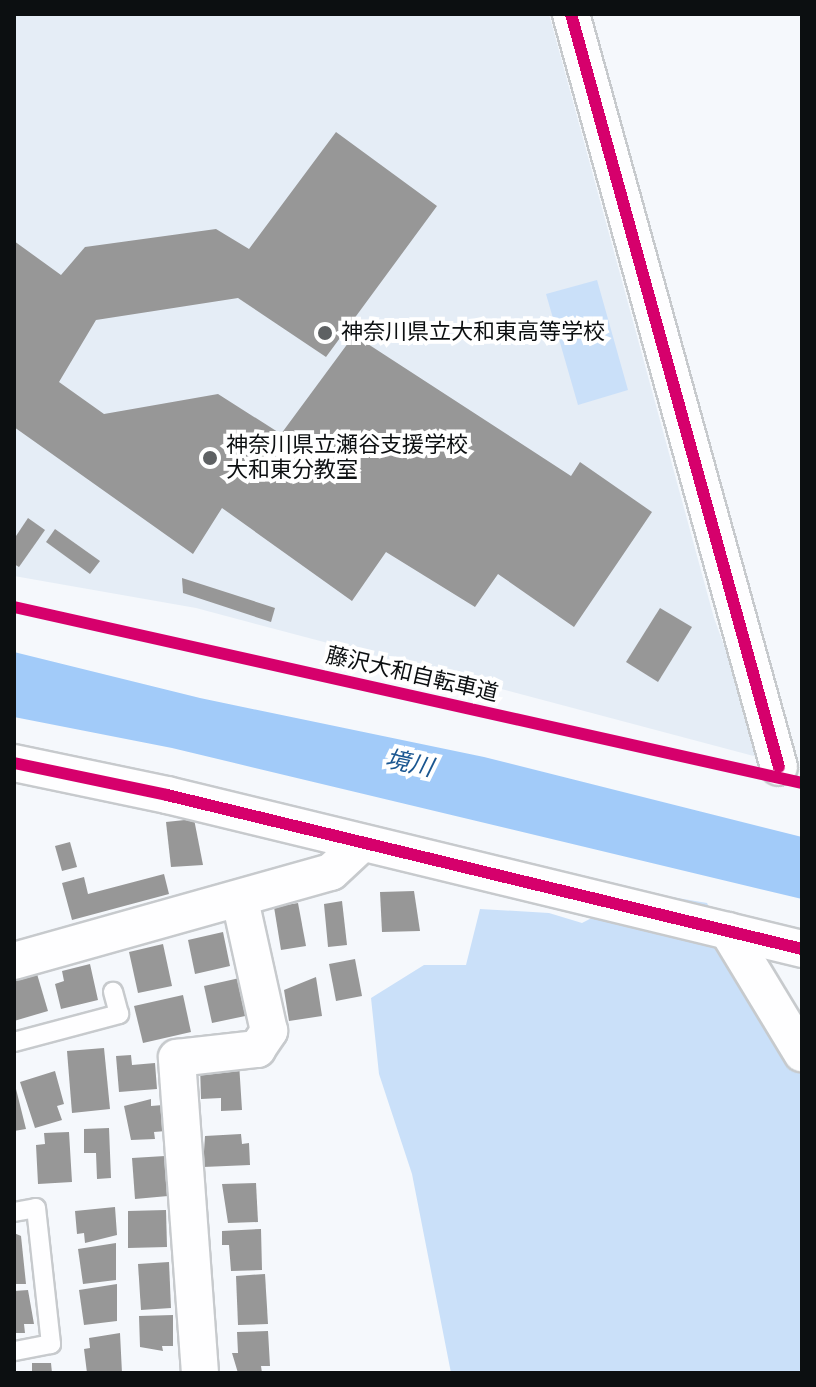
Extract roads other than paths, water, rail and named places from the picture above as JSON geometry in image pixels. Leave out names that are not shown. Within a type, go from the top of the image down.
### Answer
[{"type":"street","points":[[571,14],[779,767]]},
{"type":"street","points":[[14,763],[802,949]]},
{"type":"street","points":[[14,961],[331,872],[361,844]]},
{"type":"street","points":[[200,1373],[177,1058],[257,1049],[269,1031],[240,900]]},
{"type":"street","points":[[728,931],[802,1053]]},
{"type":"lane","points":[[14,1042],[119,1014],[113,992]]},
{"type":"lane","points":[[14,1212],[36,1208],[51,1344],[14,1351]]},
{"type":"water","name":"境川","points":[[14,652],[200,698],[484,757],[802,837],[802,899],[172,748],[14,717]]},
{"type":"place","name":"神奈川県立大和東高等学校","points":[[325,333]]},
{"type":"place","name":"神奈川県立瀬谷支援学校 大和東分教室","points":[[210,458]]}]
